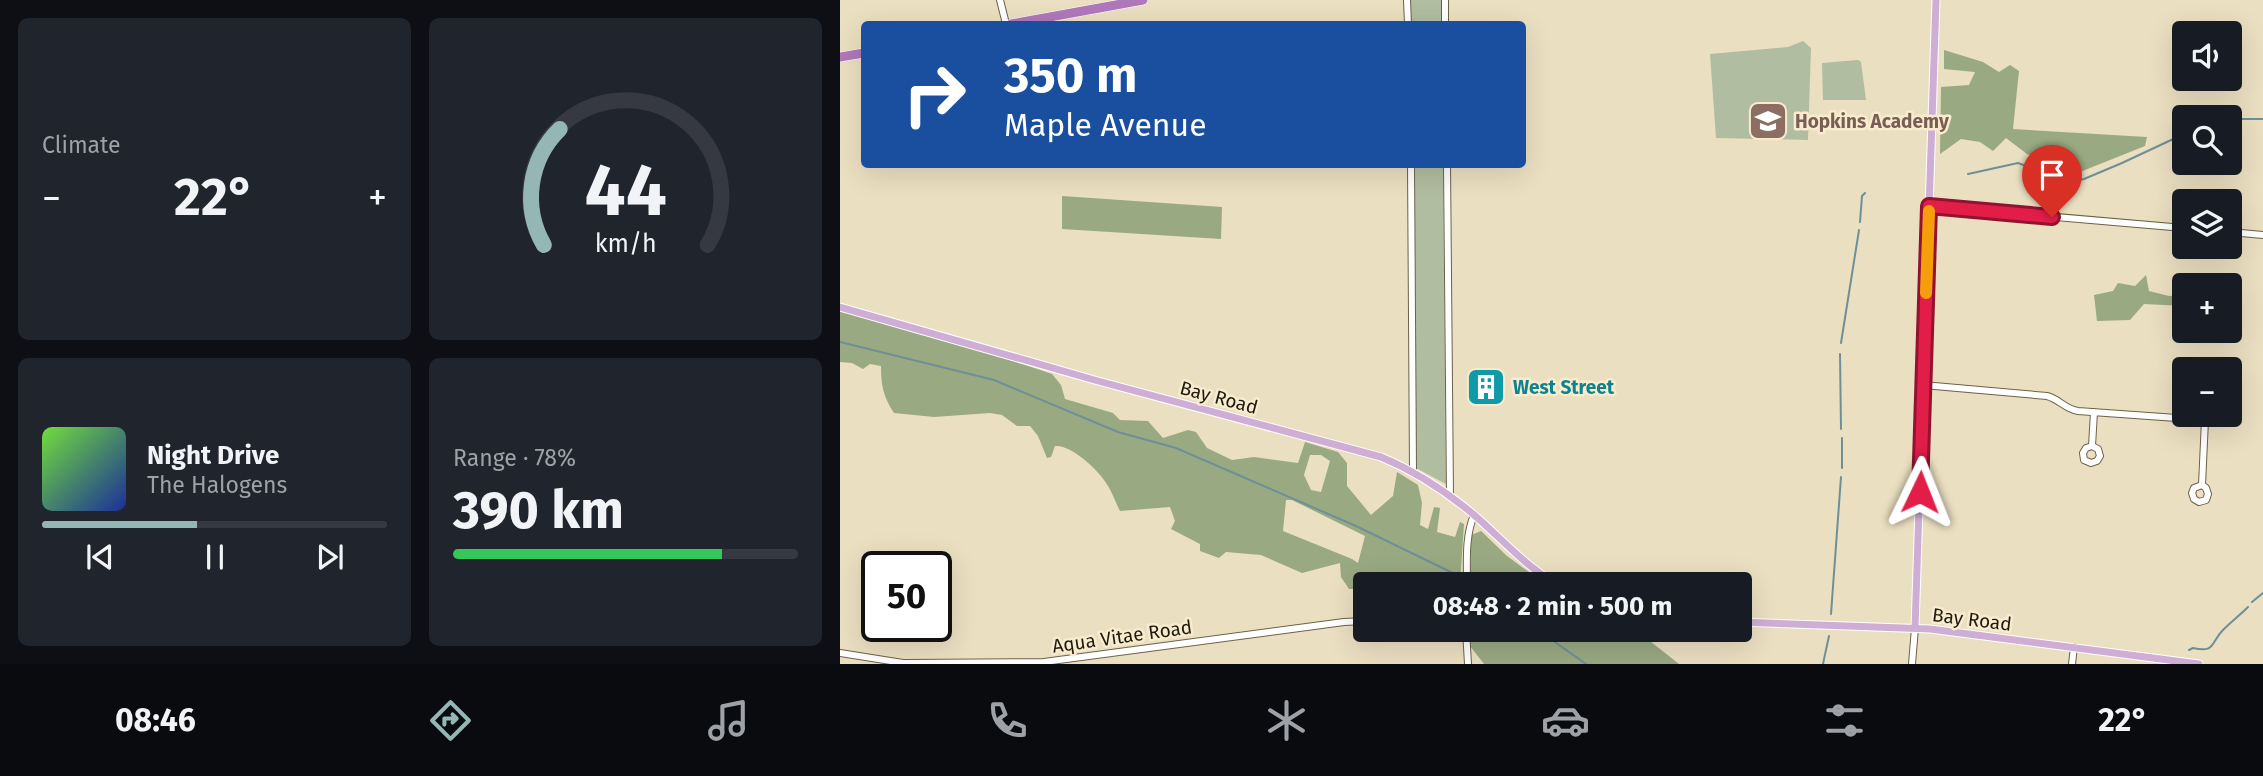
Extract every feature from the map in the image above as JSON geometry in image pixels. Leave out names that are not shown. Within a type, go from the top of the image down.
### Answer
[{"type":"highway","points":[[1028,21],[1143,0]]},
{"type":"highway","points":[[840,57],[861,54]]},
{"type":"main road","points":[[1915,628],[1936,0]]},
{"type":"main road","name":"Bay Road","points":[[840,307],[1098,381],[1381,457],[1413,471],[1450,496],[1474,515],[1518,558],[1538,572]]},
{"type":"main road","name":"Bay Road","points":[[1752,622],[1915,628],[2199,664]]},
{"type":"street","points":[[1000,0],[1005,21]]},
{"type":"street","points":[[1407,0],[1408,21]]},
{"type":"street","points":[[1445,0],[1445,21]]},
{"type":"street","points":[[1411,168],[1413,471]]},
{"type":"street","points":[[1447,168],[1450,496]]},
{"type":"street","points":[[1929,206],[2172,227]]},
{"type":"street","points":[[2242,233],[2263,235]]},
{"type":"street","points":[[1923,385],[2047,396],[2069,409],[2205,420],[2202,485]]},
{"type":"street","points":[[2092,446],[2094,412]]},
{"type":"street","points":[[1467,572],[1469,525],[1474,515]]},
{"type":"street","name":"Aqua Vitae Road","points":[[840,653],[903,663],[1044,662],[1353,622]]},
{"type":"street","points":[[1912,664],[1915,628]]},
{"type":"street","points":[[1467,642],[1468,664]]},
{"type":"street","points":[[2071,664],[2074,647]]},
{"type":"green space","points":[[1411,0],[1441,0],[1441,21],[1411,21]]},
{"type":"green space","points":[[1803,41],[1811,48],[1808,140],[1716,138],[1710,54],[1788,47]]},
{"type":"green space","points":[[1944,50],[1983,62],[1999,72],[2010,65],[2019,71],[2013,129],[2147,137],[2145,146],[2070,176],[2027,154],[2006,138],[1993,151],[1980,142],[1961,139],[1940,154],[1941,87],[1969,85],[1975,72],[1944,69]]},
{"type":"green space","points":[[1861,62],[1866,100],[1823,100],[1822,63]]},
{"type":"green space","points":[[1413,168],[1443,168],[1446,484],[1416,468]]},
{"type":"green space","points":[[1062,196],[1222,207],[1221,239],[1062,229]]},
{"type":"green space","points":[[2146,275],[2149,291],[2172,296],[2172,305],[2144,304],[2130,320],[2097,321],[2094,295],[2113,291],[2118,283],[2135,286]]},
{"type":"green space","points":[[840,311],[993,354],[1052,374],[1061,385],[1065,399],[1113,413],[1120,420],[1148,421],[1163,438],[1188,430],[1196,432],[1207,448],[1232,460],[1254,457],[1298,463],[1305,442],[1338,452],[1347,463],[1347,486],[1371,515],[1393,496],[1397,472],[1418,485],[1422,503],[1420,525],[1428,529],[1434,507],[1440,508],[1437,532],[1455,537],[1460,522],[1464,524],[1461,572],[1353,572],[1353,589],[1349,589],[1341,577],[1340,563],[1302,573],[1261,555],[1226,552],[1219,558],[1200,551],[1200,544],[1171,529],[1175,521],[1170,507],[1120,511],[1106,484],[1089,463],[1061,446],[1055,446],[1051,457],[1047,458],[1038,436],[1030,426],[1017,426],[1002,415],[990,413],[934,417],[894,413],[883,390],[881,366],[870,364],[863,369],[852,363],[840,362]],"holes":[[[1310,455],[1321,455],[1330,461],[1321,492],[1311,490],[1304,475]],[[1286,500],[1292,500],[1365,536],[1358,563],[1283,531]]]},
{"type":"green space","points":[[1481,531],[1529,572],[1471,572],[1471,535]]},
{"type":"green space","points":[[1470,642],[1651,642],[1679,664],[1484,664],[1470,646]]},
{"type":"waterway","points":[[2242,119],[2263,119]]},
{"type":"waterway","points":[[1968,174],[2018,163],[2069,182],[2084,179],[2172,140]]},
{"type":"waterway","points":[[1860,222],[1862,196],[1865,193]]},
{"type":"waterway","points":[[1841,343],[1859,230]]},
{"type":"waterway","points":[[840,342],[994,380],[1118,432],[1176,448],[1356,526],[1451,572]]},
{"type":"waterway","points":[[1840,354],[1841,429]]},
{"type":"waterway","points":[[1842,438],[1842,468]]},
{"type":"waterway","points":[[1831,614],[1841,477]]},
{"type":"waterway","points":[[2252,602],[2263,593]]},
{"type":"waterway","points":[[2189,650],[2212,646],[2223,630],[2248,607]]},
{"type":"waterway","points":[[1823,664],[1829,636]]},
{"type":"waterway","points":[[1555,642],[1586,664]]},
{"type":"slow traffic","points":[[1926,293],[1929,211]]},
{"type":"place","name":"Hopkins Academy","points":[[1768,121]]},
{"type":"place","name":"West Street","points":[[1486,387]]},
{"type":"route","points":[[1920,492],[1929,206],[2052,217]]}]
